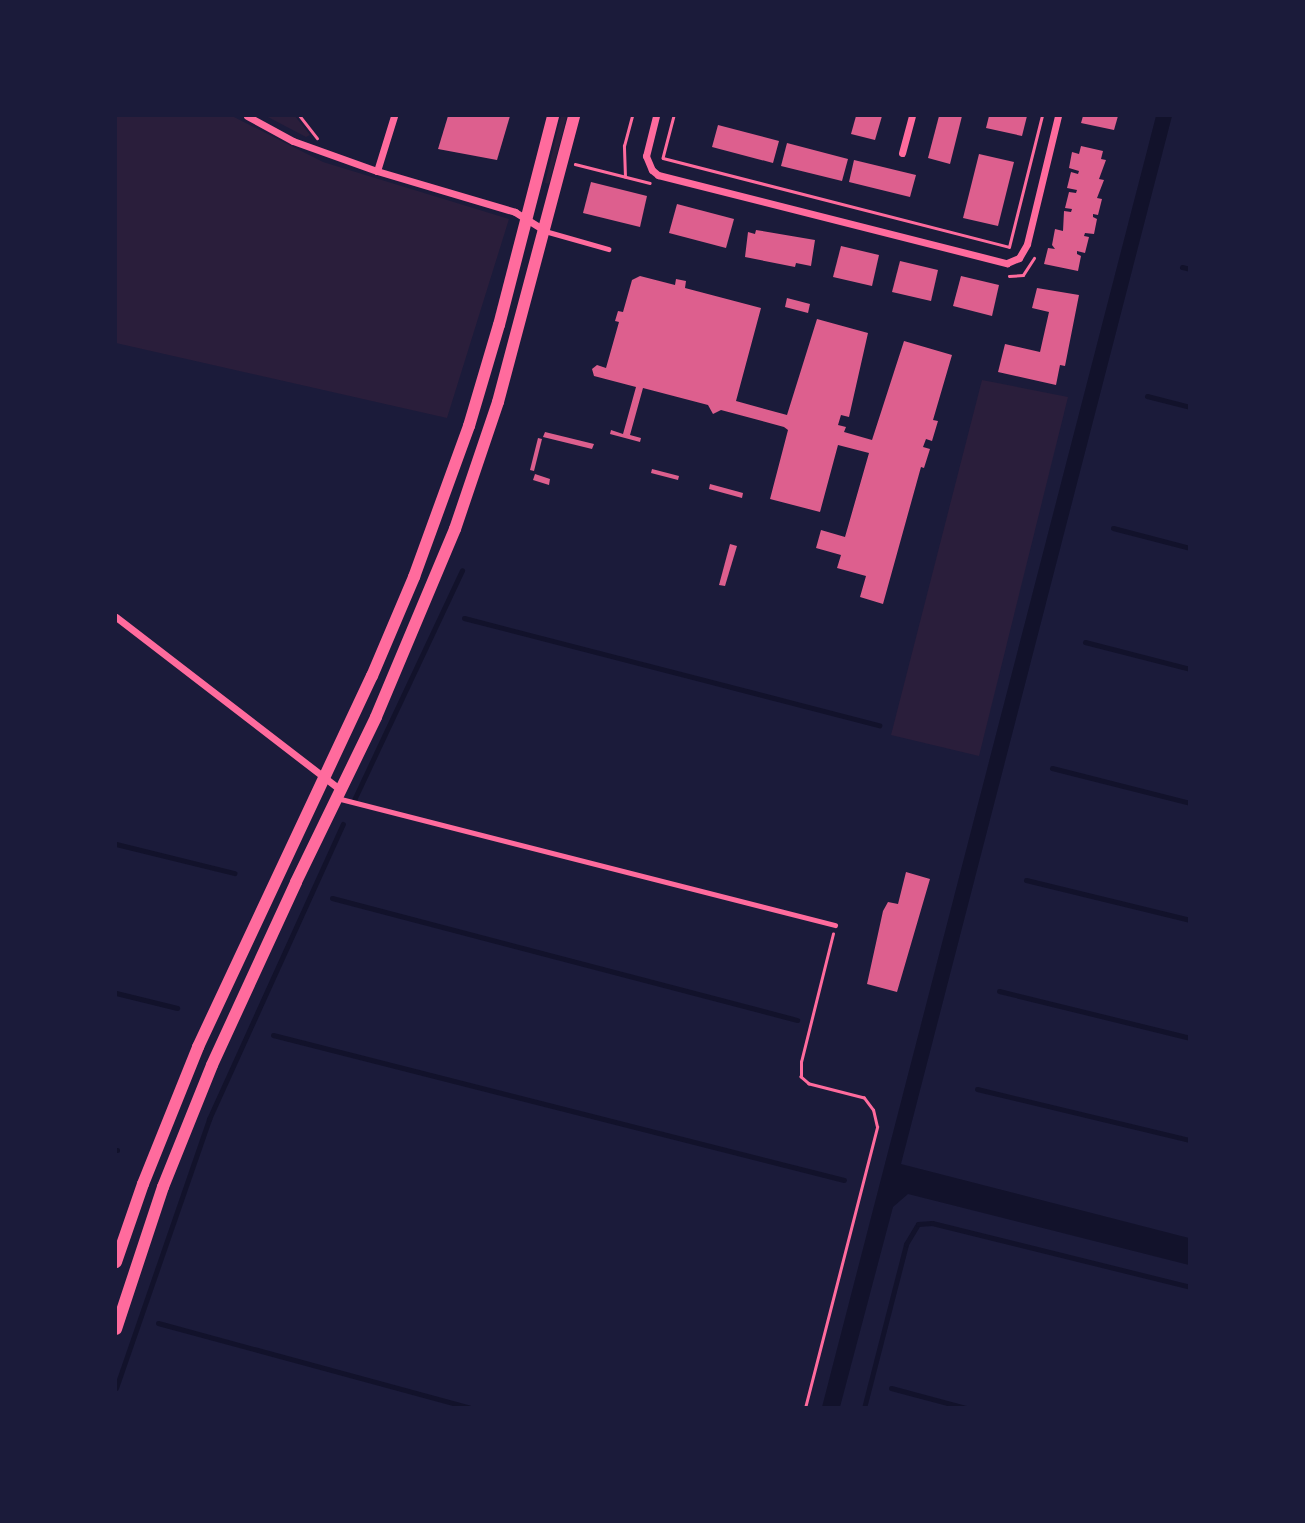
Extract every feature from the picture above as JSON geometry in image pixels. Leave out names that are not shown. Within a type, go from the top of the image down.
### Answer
[{"type":"main road","points":[[116,1262],[198,1047],[388,640],[444,498],[499,325],[553,116]]},
{"type":"main road","points":[[116,1329],[163,1187],[212,1065],[386,694],[455,529],[498,402],[569,136],[577,116]]},
{"type":"street","points":[[247,116],[293,141],[377,171],[515,212],[545,231]]},
{"type":"street","points":[[377,171],[394,116]]},
{"type":"street","points":[[656,116],[646,156],[652,170],[658,175],[1007,263],[1019,258],[1027,244],[1058,116]]},
{"type":"street","points":[[902,153],[912,116]]},
{"type":"street","points":[[116,617],[324,776],[339,794]]},
{"type":"lane","points":[[545,231],[608,249]]},
{"type":"lane","points":[[339,794],[835,925]]},
{"type":"path","points":[[625,177],[624,146],[632,116]]},
{"type":"path","points":[[674,116],[663,158],[1009,247],[1042,116]]},
{"type":"path","points":[[805,1408],[877,1127],[873,1110],[864,1098],[809,1084],[801,1077],[802,1062],[835,925]]},
{"type":"shaded area","points":[[116,116],[232,116],[323,162],[509,219],[447,418],[116,343]]},
{"type":"shaded area","points":[[266,116],[295,116],[310,135],[306,137]]},
{"type":"shaded area","points":[[561,116],[567,116],[549,184],[545,183]]},
{"type":"shaded area","points":[[1156,116],[1172,116],[901,1164],[1189,1238],[1189,1265],[908,1194],[893,1207],[840,1407],[822,1407]]},
{"type":"shaded area","points":[[982,380],[1068,397],[979,756],[891,735]]},
{"type":"building","points":[[448,116],[510,116],[497,160],[438,149]]},
{"type":"building","points":[[856,116],[882,116],[875,140],[851,134]]},
{"type":"building","points":[[939,116],[962,116],[950,164],[928,158]]},
{"type":"building","points":[[989,116],[1027,116],[1022,136],[986,128]]},
{"type":"building","points":[[1083,116],[1118,116],[1114,130],[1081,123]]},
{"type":"building","points":[[718,125],[779,141],[773,163],[712,147]]},
{"type":"building","points":[[787,143],[848,159],[842,181],[781,166]]},
{"type":"building","points":[[1081,146],[1103,151],[1101,159],[1106,160],[1099,179],[1104,180],[1097,198],[1102,199],[1098,215],[1093,214],[1097,219],[1094,234],[1085,233],[1084,236],[1089,237],[1085,253],[1077,251],[1081,256],[1078,271],[1044,264],[1048,248],[1055,249],[1052,245],[1055,229],[1063,231],[1064,211],[1071,212],[1072,209],[1065,208],[1069,192],[1076,193],[1077,190],[1067,188],[1071,172],[1078,174],[1079,171],[1069,168],[1072,152],[1079,154]]},
{"type":"building","points":[[979,154],[1014,162],[998,226],[963,218]]},
{"type":"building","points":[[854,160],[916,175],[910,197],[849,182]]},
{"type":"building","points":[[591,182],[647,196],[640,227],[583,213]]},
{"type":"building","points":[[677,204],[734,219],[726,248],[669,233]]},
{"type":"building","points":[[756,230],[815,240],[811,266],[796,263],[795,267],[745,257],[748,232],[755,234]]},
{"type":"building","points":[[841,246],[879,255],[872,286],[833,277]]},
{"type":"building","points":[[900,261],[938,270],[931,301],[892,292]]},
{"type":"building","points":[[640,276],[675,285],[676,279],[686,281],[685,288],[761,308],[736,401],[787,415],[817,319],[868,333],[849,417],[841,415],[838,425],[846,427],[844,432],[872,440],[904,341],[952,355],[933,420],[938,421],[932,441],[926,439],[923,447],[930,449],[924,468],[921,467],[883,604],[860,597],[866,576],[837,568],[841,555],[816,548],[821,530],[845,537],[869,453],[838,445],[820,512],[770,499],[788,430],[784,427],[721,410],[713,414],[708,405],[643,388],[630,435],[641,438],[640,442],[610,434],[611,430],[623,434],[636,387],[594,376],[592,369],[597,365],[606,368],[619,322],[615,321],[618,311],[623,312],[632,280]]},
{"type":"building","points":[[961,276],[999,285],[992,316],[953,306]]},
{"type":"building","points":[[1037,288],[1079,295],[1065,366],[1060,365],[1056,385],[998,372],[1005,344],[1040,352],[1049,312],[1032,308]]},
{"type":"building","points":[[787,298],[810,304],[808,313],[785,307]]},
{"type":"building","points":[[545,432],[594,444],[592,449],[543,437]]},
{"type":"building","points":[[538,438],[542,439],[534,471],[530,470]]},
{"type":"building","points":[[652,469],[679,476],[678,480],[651,473]]},
{"type":"building","points":[[535,474],[550,479],[549,485],[533,480]]},
{"type":"building","points":[[710,484],[743,493],[742,498],[709,489]]},
{"type":"building","points":[[730,544],[737,546],[725,586],[719,585]]},
{"type":"building","points":[[906,872],[930,879],[897,992],[867,984],[883,911],[888,902],[898,904]]},
{"type":"waterway","points":[[1182,267],[1190,269]]},
{"type":"waterway","points":[[1147,396],[1190,407]]},
{"type":"waterway","points":[[1113,528],[1190,548]]},
{"type":"waterway","points":[[353,802],[462,570]]},
{"type":"waterway","points":[[464,618],[879,725]]},
{"type":"waterway","points":[[1085,642],[1190,669]]},
{"type":"waterway","points":[[1052,768],[1190,803]]},
{"type":"waterway","points":[[116,1388],[209,1119],[343,824]]},
{"type":"waterway","points":[[116,844],[234,873]]},
{"type":"waterway","points":[[1026,880],[1190,920]]},
{"type":"waterway","points":[[332,898],[797,1020]]},
{"type":"waterway","points":[[999,991],[1190,1038]]},
{"type":"waterway","points":[[116,993],[177,1008]]},
{"type":"waterway","points":[[273,1035],[844,1180]]},
{"type":"waterway","points":[[977,1089],[1190,1140]]},
{"type":"waterway","points":[[864,1408],[906,1244],[918,1224],[932,1223],[1190,1287]]},
{"type":"waterway","points":[[158,1323],[470,1408]]},
{"type":"waterway","points":[[891,1388],[966,1408]]}]
